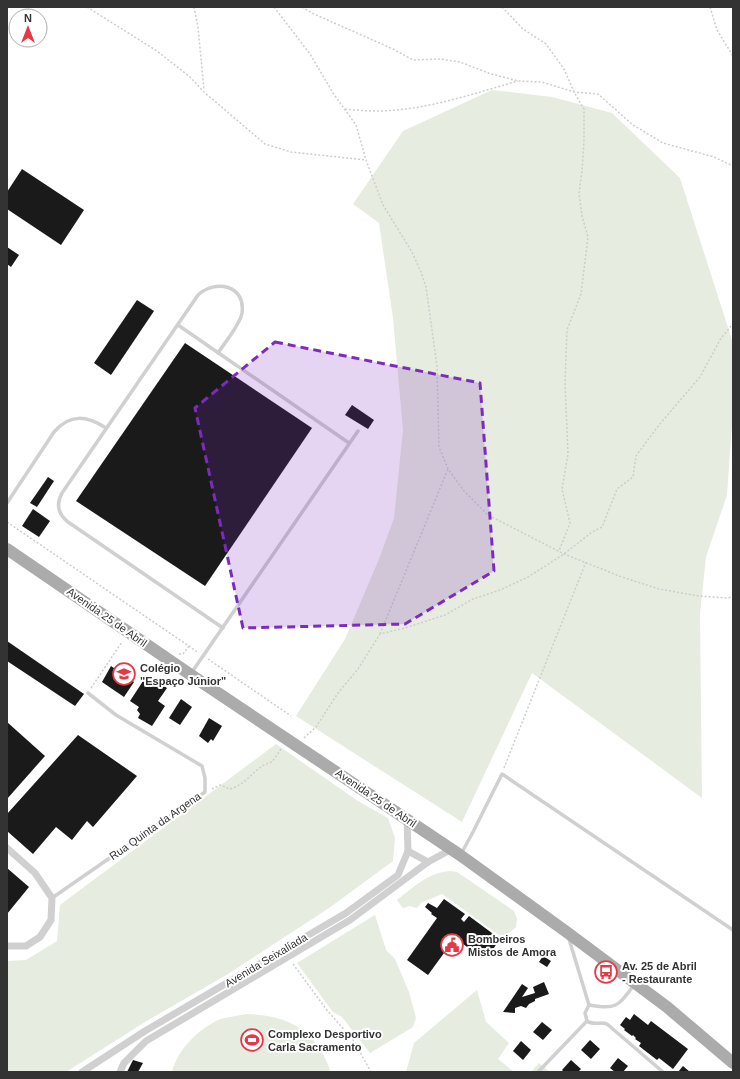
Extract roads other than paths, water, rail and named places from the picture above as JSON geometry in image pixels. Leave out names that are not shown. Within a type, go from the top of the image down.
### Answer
[{"type":"main road","name":"Avenida 25 de Abril","points":[[7,549],[191,675],[456,852],[668,1007],[733,1063]]},
{"type":"street","name":"Avenida Seixalíada","points":[[82,1072],[146,1031],[346,913],[398,875],[408,851],[407,819]]},
{"type":"street","points":[[7,848],[35,873],[52,898],[51,920],[40,937],[26,946],[8,945]]},
{"type":"street","points":[[408,851],[428,862]]},
{"type":"street","name":"Avenida Seixalíada","points":[[120,1072],[124,1063],[146,1041],[350,920],[428,862],[456,852]]},
{"type":"lane","points":[[218,353],[242,315],[241,300],[232,289],[225,286],[217,286],[203,291],[198,295],[60,496],[58,504],[61,516],[68,522],[223,628]]},
{"type":"lane","points":[[178,325],[350,443]]},
{"type":"lane","points":[[7,503],[54,432],[62,425],[71,420],[81,418],[91,420],[106,428]]},
{"type":"lane","points":[[191,675],[358,431]]},
{"type":"lane","name":"Rua Quinta da Argena","points":[[52,898],[205,792],[205,778],[202,766],[116,715],[88,693]]},
{"type":"lane","points":[[456,852],[473,832],[502,774],[733,930]]},
{"type":"lane","points":[[568,933],[589,1005],[585,1013],[587,1021],[593,1024],[607,1024],[663,1072]]},
{"type":"lane","points":[[589,1005],[603,1008],[616,1006],[636,983]]},
{"type":"lane","points":[[538,1072],[587,1021]]},
{"type":"place","name":"Colégio \"Espaço Júnior\"","points":[[124,674]]},
{"type":"place","name":"Bombeiros Mistos de Amora","points":[[452,945]]},
{"type":"place","name":"Av. 25 de Abril - Restaurante","points":[[606,972]]},
{"type":"place","name":"Complexo Desportivo Carla Sacramento","points":[[252,1040]]}]
